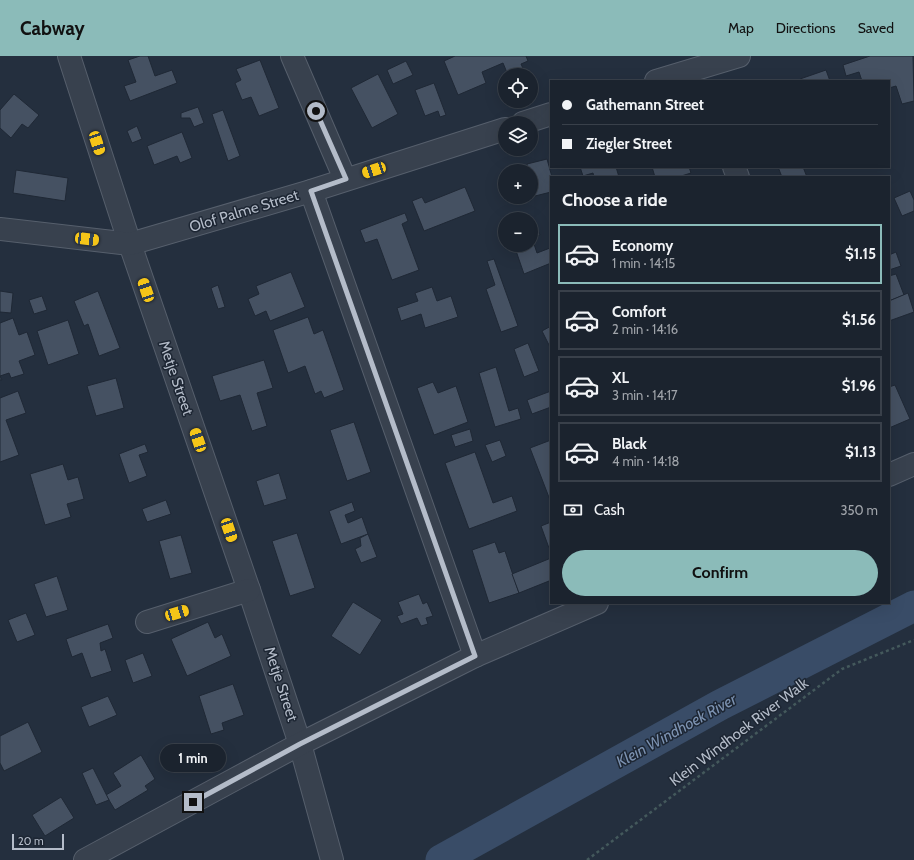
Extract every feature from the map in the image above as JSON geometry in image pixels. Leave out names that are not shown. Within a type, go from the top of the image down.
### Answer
[{"type":"street","name":"Metje Street","points":[[69,56],[130,244],[249,590],[300,744],[332,860]]},
{"type":"street","points":[[292,56],[346,179]]},
{"type":"street","points":[[659,80],[739,56]]},
{"type":"street","points":[[538,118],[550,114]]},
{"type":"street","name":"Olof Palme Street","points":[[0,229],[130,244],[311,191],[498,130]]},
{"type":"street","points":[[311,191],[475,656]]},
{"type":"street","points":[[890,475],[914,464]]},
{"type":"street","points":[[148,622],[249,590]]},
{"type":"street","points":[[85,860],[300,744],[475,656],[595,604]]},
{"type":"path","name":"Klein Windhoek River Walk","points":[[587,860],[842,669],[914,640]]},
{"type":"building","points":[[140,56],[148,56],[155,76],[172,70],[177,83],[130,101],[124,86],[136,82],[128,60]]},
{"type":"building","points":[[455,56],[526,56],[528,61],[521,64],[523,68],[505,68],[503,63],[482,72],[486,83],[458,95],[444,61]]},
{"type":"building","points":[[870,56],[913,56],[914,101],[902,104],[896,86],[890,88],[890,80],[862,80],[859,72],[846,76],[843,65]]},
{"type":"building","points":[[260,60],[279,108],[259,116],[251,97],[242,100],[235,83],[241,80],[236,69]]},
{"type":"building","points":[[406,61],[413,75],[393,84],[387,70]]},
{"type":"building","points":[[826,70],[830,80],[800,80]]},
{"type":"building","points":[[378,74],[398,114],[372,128],[351,88]]},
{"type":"building","points":[[434,83],[446,115],[440,117],[438,111],[425,116],[415,90]]},
{"type":"building","points":[[14,94],[39,115],[28,128],[22,124],[11,138],[0,128],[0,110]]},
{"type":"building","points":[[198,107],[204,123],[194,127],[190,118],[181,118],[181,113]]},
{"type":"building","points":[[223,110],[240,156],[228,161],[212,114]]},
{"type":"building","points":[[137,126],[142,139],[132,143],[127,131]]},
{"type":"building","points":[[182,132],[192,158],[180,163],[177,156],[154,165],[147,146]]},
{"type":"building","points":[[547,159],[552,176],[550,176],[550,192],[538,195],[538,164],[527,164]]},
{"type":"building","points":[[580,168],[616,168],[619,176],[594,176],[593,173],[583,176]]},
{"type":"building","points":[[652,168],[689,168],[691,173],[681,176],[655,176]]},
{"type":"building","points":[[778,168],[803,168],[807,176],[782,176]]},
{"type":"building","points":[[16,170],[68,178],[65,201],[13,193]]},
{"type":"building","points":[[465,187],[475,211],[424,231],[412,201],[422,197],[425,203]]},
{"type":"building","points":[[910,191],[914,200],[914,211],[902,216],[894,198]]},
{"type":"building","points":[[405,213],[408,221],[402,224],[419,270],[392,280],[377,239],[365,243],[360,230]]},
{"type":"building","points":[[550,248],[550,263],[524,274],[516,252],[537,253]]},
{"type":"building","points":[[896,252],[901,266],[890,270],[890,255]]},
{"type":"building","points":[[494,259],[518,326],[501,332],[486,289],[495,285],[487,261]]},
{"type":"building","points":[[291,272],[305,307],[270,321],[266,311],[255,316],[248,299],[259,294],[256,286]]},
{"type":"building","points":[[896,274],[904,295],[890,301],[890,276]]},
{"type":"building","points":[[218,285],[225,307],[218,309],[211,288]]},
{"type":"building","points":[[432,287],[437,301],[451,296],[458,317],[425,328],[421,314],[401,321],[397,308],[418,301],[415,293]]},
{"type":"building","points":[[0,291],[13,293],[11,313],[0,312]]},
{"type":"building","points":[[98,291],[120,348],[99,356],[88,324],[84,326],[74,301]]},
{"type":"building","points":[[908,293],[914,312],[890,321],[890,301]]},
{"type":"building","points":[[42,296],[47,310],[34,314],[29,300]]},
{"type":"building","points":[[308,317],[314,334],[323,330],[344,390],[324,398],[321,391],[315,394],[305,366],[288,373],[273,330]]},
{"type":"building","points":[[13,318],[19,335],[27,332],[35,355],[19,361],[24,374],[11,378],[9,373],[0,376],[0,323]]},
{"type":"building","points":[[68,320],[79,354],[48,365],[37,331]]},
{"type":"building","points":[[550,327],[550,347],[542,331]]},
{"type":"building","points":[[528,343],[539,371],[524,377],[514,349]]},
{"type":"building","points":[[264,360],[273,388],[257,393],[267,426],[252,431],[240,395],[220,401],[212,376]]},
{"type":"building","points":[[496,367],[509,411],[518,408],[521,419],[495,427],[479,373]]},
{"type":"building","points":[[116,378],[124,408],[96,416],[87,386]]},
{"type":"building","points":[[433,382],[438,393],[456,386],[468,422],[434,435],[417,388]]},
{"type":"building","points":[[895,385],[910,419],[890,428],[890,387]]},
{"type":"building","points":[[18,391],[26,413],[6,420],[19,455],[0,462],[0,398]]},
{"type":"building","points":[[550,391],[550,407],[532,414],[527,400]]},
{"type":"building","points":[[354,422],[371,472],[347,481],[330,430]]},
{"type":"building","points":[[470,429],[473,441],[455,447],[451,435]]},
{"type":"building","points":[[500,440],[506,456],[492,462],[485,445]]},
{"type":"building","points":[[550,440],[550,500],[530,448]]},
{"type":"building","points":[[145,444],[148,452],[139,455],[147,476],[129,483],[119,454]]},
{"type":"building","points":[[475,452],[493,503],[512,496],[517,511],[469,529],[445,463]]},
{"type":"building","points":[[63,464],[68,480],[78,477],[84,499],[67,504],[71,517],[45,525],[30,474]]},
{"type":"building","points":[[279,473],[287,499],[264,506],[256,481]]},
{"type":"building","points":[[166,500],[171,514],[147,522],[142,509]]},
{"type":"building","points":[[352,502],[355,511],[345,515],[348,523],[362,517],[368,534],[341,544],[329,511]]},
{"type":"building","points":[[550,522],[550,548],[549,548],[541,526]]},
{"type":"building","points":[[297,533],[315,588],[290,596],[272,541]]},
{"type":"building","points":[[368,534],[377,557],[361,563],[355,549],[361,546],[360,538]]},
{"type":"building","points":[[181,535],[192,573],[170,579],[159,541]]},
{"type":"building","points":[[495,542],[499,553],[505,551],[519,593],[489,603],[472,550]]},
{"type":"building","points":[[550,558],[550,584],[549,581],[519,593],[512,574]]},
{"type":"building","points":[[57,576],[68,610],[46,617],[34,584]]},
{"type":"building","points":[[419,594],[423,604],[427,602],[433,616],[426,618],[428,624],[421,626],[417,618],[401,624],[397,616],[403,614],[398,602]]},
{"type":"building","points":[[353,602],[382,620],[360,655],[331,636]]},
{"type":"building","points":[[26,613],[35,635],[17,642],[8,620]]},
{"type":"building","points":[[208,622],[215,638],[222,634],[231,656],[187,676],[171,639]]},
{"type":"building","points":[[108,624],[113,638],[100,643],[101,651],[105,649],[112,671],[91,678],[82,653],[72,657],[66,639]]},
{"type":"building","points":[[143,653],[152,676],[133,683],[125,660]]},
{"type":"building","points":[[233,684],[244,715],[222,723],[224,730],[211,734],[199,696]]},
{"type":"building","points":[[108,696],[117,715],[89,727],[81,707]]},
{"type":"building","points":[[28,722],[42,752],[4,771],[0,763],[0,736]]},
{"type":"building","points":[[141,755],[155,779],[145,786],[148,790],[115,810],[106,795],[121,786],[113,773]]},
{"type":"building","points":[[93,768],[109,800],[96,805],[82,773]]},
{"type":"building","points":[[61,797],[74,818],[45,836],[32,815]]},
{"type":"waterway","name":"Klein Windhoek River","points":[[441,860],[720,705],[914,606]]},
{"type":"route","points":[[193,802],[300,744],[475,656],[311,191],[346,179],[316,111]]}]
